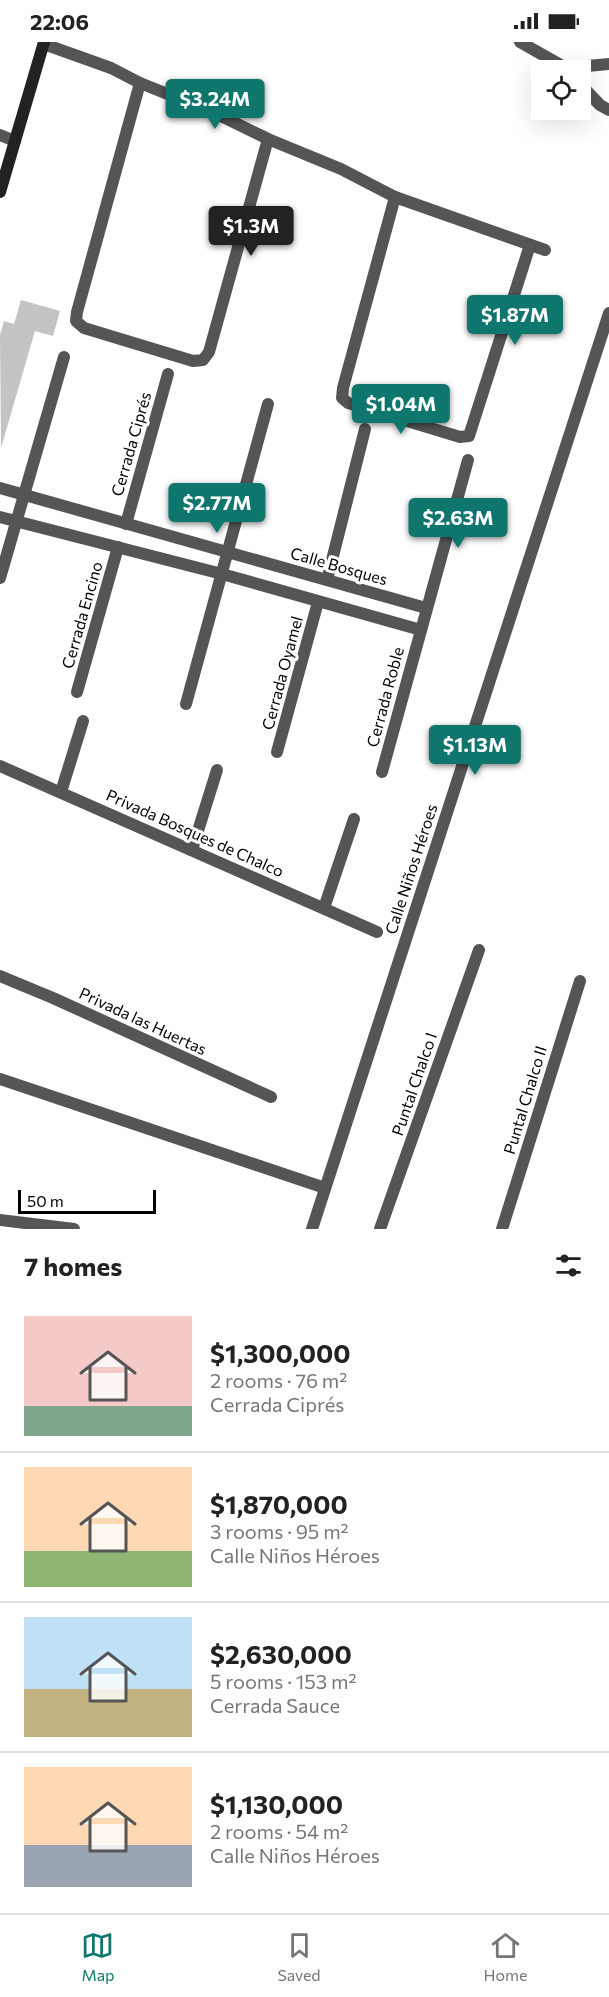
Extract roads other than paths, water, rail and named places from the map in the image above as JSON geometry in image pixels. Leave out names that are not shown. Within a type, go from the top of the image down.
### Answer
[{"type":"main road","points":[[0,192],[44,43]]},
{"type":"street","points":[[520,42],[551,60]]},
{"type":"street","points":[[44,43],[111,68],[140,83],[215,113],[268,139],[340,169],[395,197],[545,250]]},
{"type":"street","points":[[591,66],[609,64]]},
{"type":"street","points":[[140,83],[77,312],[76,321],[84,328],[193,361],[203,360],[209,352],[268,139]]},
{"type":"street","points":[[591,96],[609,110]]},
{"type":"street","points":[[0,135],[15,141]]},
{"type":"street","points":[[395,197],[343,388],[342,398],[348,403],[460,437],[470,436],[530,245]]},
{"type":"street","name":"Calle Niños Héroes","points":[[312,1229],[609,313]]},
{"type":"street","points":[[0,578],[64,357]]},
{"type":"street","name":"Cerrada Ciprés","points":[[126,524],[168,374]]},
{"type":"street","points":[[186,704],[268,404]]},
{"type":"street","points":[[327,580],[364,429]]},
{"type":"street","name":"Cerrada Roble","points":[[382,772],[468,460]]},
{"type":"street","name":"Calle Bosques","points":[[0,488],[426,608]]},
{"type":"street","points":[[0,517],[222,574],[421,630]]},
{"type":"street","name":"Cerrada Encino","points":[[77,692],[118,547]]},
{"type":"street","name":"Cerrada Oyamel","points":[[277,752],[318,602]]},
{"type":"street","points":[[61,792],[83,721]]},
{"type":"street","name":"Privada Bosques de Chalco","points":[[0,766],[377,932]]},
{"type":"street","points":[[192,850],[217,770]]},
{"type":"street","points":[[324,908],[354,819]]},
{"type":"street","name":"Puntal Chalco I","points":[[380,1229],[479,950]]},
{"type":"street","name":"Privada las Huertas","points":[[0,976],[271,1097]]},
{"type":"street","name":"Puntal Chalco II","points":[[502,1229],[580,981]]},
{"type":"street","points":[[0,1079],[325,1188]]},
{"type":"street","points":[[0,1220],[74,1229]]}]
